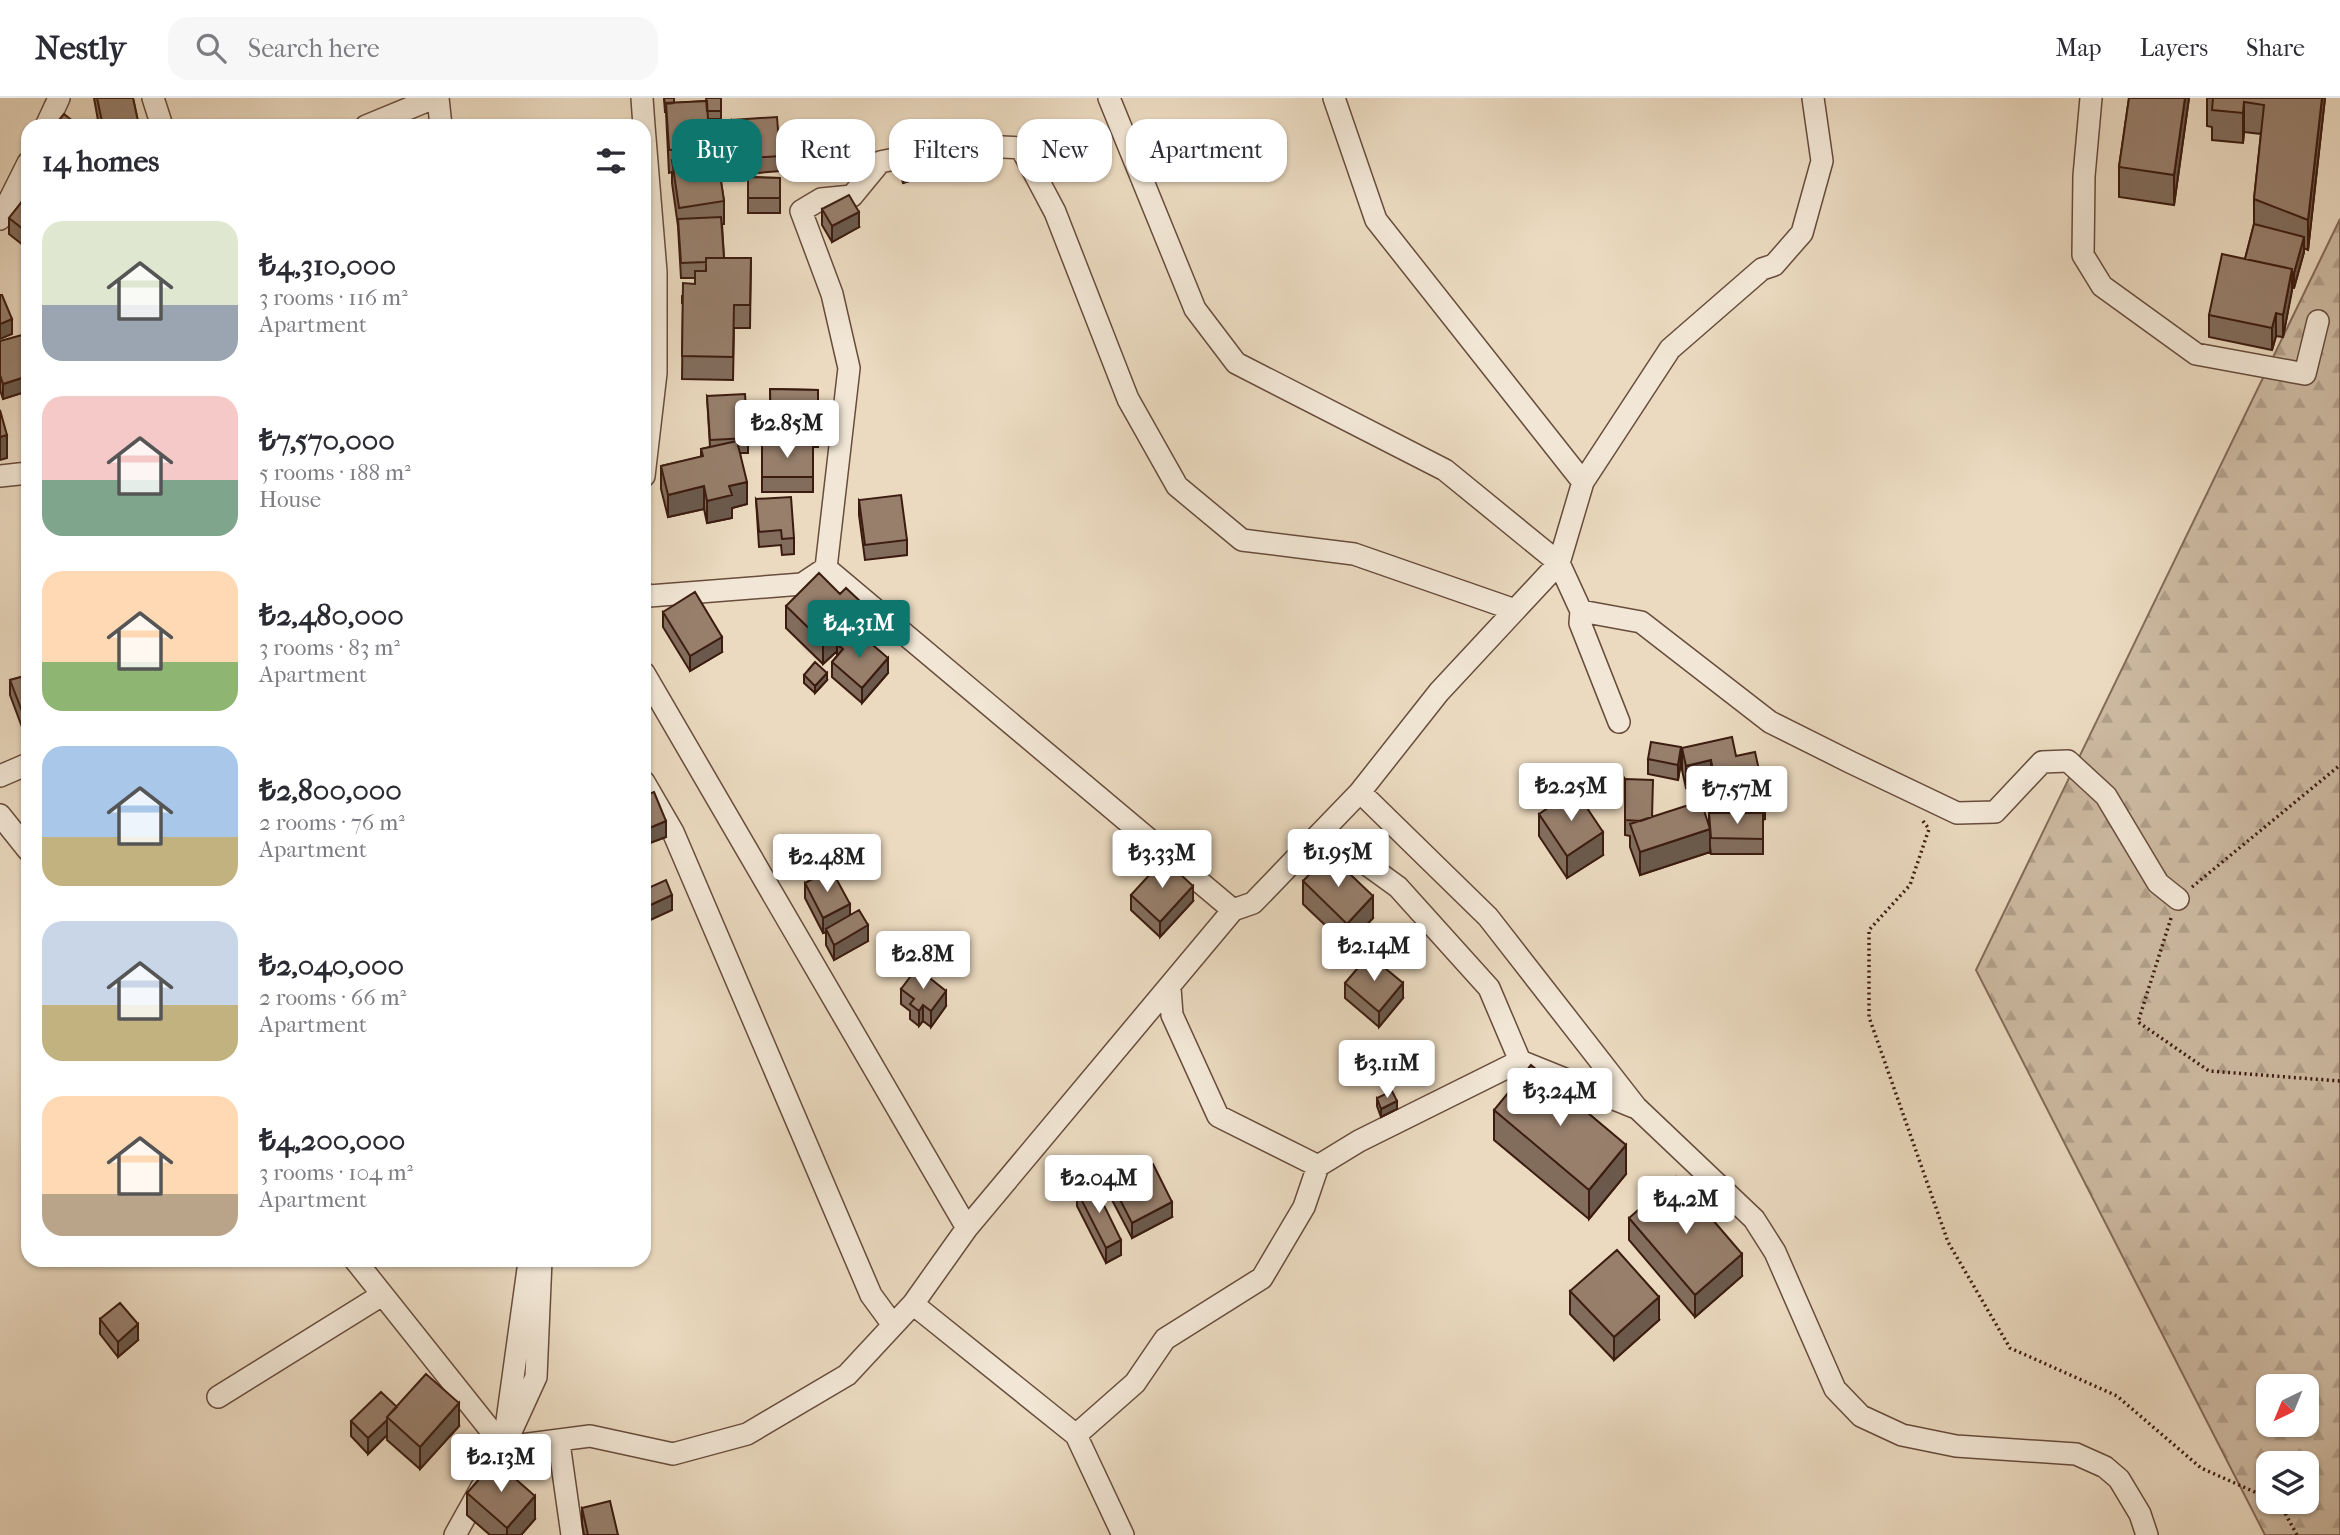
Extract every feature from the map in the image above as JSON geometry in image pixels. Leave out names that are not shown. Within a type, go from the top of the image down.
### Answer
[{"type":"street","points":[[49,119],[59,98]]},
{"type":"street","points":[[153,98],[160,119]]},
{"type":"street","points":[[384,119],[436,98],[440,119]]},
{"type":"street","points":[[642,98],[644,119]]},
{"type":"street","points":[[1109,98],[1195,309],[1236,363],[1445,470],[1559,563],[1581,611],[1580,623],[1619,722]]},
{"type":"street","points":[[1334,98],[1376,220],[1583,482]]},
{"type":"street","points":[[504,1447],[559,1443],[590,1437],[673,1454],[747,1434],[847,1375],[913,1304],[967,1228],[1233,910],[1253,902],[1360,792],[1439,692],[1559,563],[1583,482],[1670,349],[1762,269],[1774,265],[1802,233],[1822,161],[1814,98]]},
{"type":"street","points":[[2091,98],[2084,176],[2083,255],[2102,286],[2196,354],[2305,374],[2318,321]]},
{"type":"street","points":[[651,596],[802,584],[826,568],[849,368],[832,294],[801,211],[821,199],[852,196],[880,162],[962,145],[1021,148],[1055,212],[1128,399],[1177,486],[1242,540],[1354,554],[1515,610]]},
{"type":"street","points":[[0,219],[21,177]]},
{"type":"street","points":[[651,211],[656,272],[656,373],[651,416]]},
{"type":"street","points":[[0,476],[21,474]]},
{"type":"street","points":[[826,568],[1233,910]]},
{"type":"street","points":[[1581,611],[1641,622],[1770,722],[1957,813],[1995,812],[2042,762],[2068,761],[2106,796],[2158,883],[2178,899]]},
{"type":"street","points":[[651,685],[967,1228]]},
{"type":"street","points":[[0,776],[21,767]]},
{"type":"street","points":[[1360,792],[1488,917],[1636,1107],[1754,1219],[1775,1252],[1835,1390],[1861,1416],[1902,1435],[1956,1446],[2076,1454],[2105,1466],[2119,1479],[2140,1514],[2147,1535]]},
{"type":"street","points":[[651,794],[673,832],[871,1295],[893,1325]]},
{"type":"street","points":[[0,815],[21,841]]},
{"type":"street","points":[[1322,832],[1398,887],[1489,988],[1520,1061],[1636,1107]]},
{"type":"street","points":[[1170,988],[1172,1015],[1218,1116],[1318,1166]]},
{"type":"street","points":[[1076,1435],[1136,1383],[1165,1339],[1262,1278],[1304,1207],[1318,1166],[1359,1141],[1520,1061]]},
{"type":"street","points":[[360,1267],[504,1447]]},
{"type":"street","points":[[504,1447],[529,1267]]},
{"type":"street","points":[[455,1535],[504,1447],[536,1377],[541,1267]]},
{"type":"street","points":[[218,1397],[382,1295]]},
{"type":"street","points":[[913,1304],[1076,1435],[1123,1535]]},
{"type":"street","points":[[559,1443],[572,1535]]},
{"type":"path","points":[[2340,765],[2178,899],[2138,1021],[2209,1071],[2340,1081]]},
{"type":"path","points":[[1922,820],[1929,828],[1910,886],[1869,930],[1869,1017],[1948,1242],[2010,1348],[2117,1396],[2202,1468],[2256,1493]]},
{"type":"path","points":[[2285,1514],[2297,1535]]},
{"type":"green space","points":[[2340,219],[2340,1535],[2265,1535],[1976,970]]},
{"type":"building","points":[[97,98],[133,98],[138,119],[102,119]]},
{"type":"building","points":[[664,98],[674,98],[674,103],[665,104]]},
{"type":"building","points":[[706,98],[721,98],[721,111],[707,111]]},
{"type":"building","points":[[2129,98],[2185,98],[2174,175],[2119,167]]},
{"type":"building","points":[[2213,98],[2322,98],[2308,220],[2254,199],[2264,105],[2244,102],[2243,113],[2212,110]]},
{"type":"building","points":[[707,101],[708,119],[672,119],[672,150],[669,150],[666,103]]},
{"type":"building","points":[[777,117],[776,156],[762,157],[762,119],[747,119]]},
{"type":"building","points":[[762,177],[776,178],[776,182],[780,182],[780,198],[748,198],[748,182],[762,182]]},
{"type":"building","points":[[675,182],[721,182],[724,201],[679,208]]},
{"type":"building","points":[[849,195],[859,212],[832,226],[822,209]]},
{"type":"building","points":[[21,203],[21,227],[9,218]]},
{"type":"building","points":[[721,217],[724,258],[681,263],[678,219]]},
{"type":"building","points":[[2254,224],[2304,237],[2294,273],[2292,269],[2245,259]]},
{"type":"building","points":[[2222,254],[2292,269],[2283,315],[2276,313],[2272,328],[2209,315]]},
{"type":"building","points":[[706,258],[751,258],[750,305],[734,305],[733,357],[682,356],[683,283],[695,284],[695,271],[706,271]]},
{"type":"building","points":[[0,295],[12,319],[0,324]]},
{"type":"building","points":[[21,335],[21,378],[3,384],[0,375],[0,341]]},
{"type":"building","points":[[770,389],[818,390],[818,432],[771,432]]},
{"type":"building","points":[[745,394],[748,438],[710,440],[707,396]]},
{"type":"building","points":[[0,410],[7,435],[0,437]]},
{"type":"building","points":[[737,441],[747,482],[729,486],[732,495],[707,501],[704,486],[668,495],[661,466],[703,456],[701,449]]},
{"type":"building","points":[[762,442],[813,443],[813,477],[762,477]]},
{"type":"building","points":[[901,495],[907,540],[865,545],[859,500]]},
{"type":"building","points":[[791,497],[794,538],[782,539],[781,530],[759,532],[756,499]]},
{"type":"building","points":[[819,573],[840,594],[846,588],[862,603],[823,642],[786,606]]},
{"type":"building","points":[[695,592],[722,637],[690,656],[663,612]]},
{"type":"building","points":[[846,634],[861,647],[867,640],[888,658],[862,688],[832,662],[843,649],[837,644]]},
{"type":"building","points":[[815,662],[827,673],[815,686],[804,675]]},
{"type":"building","points":[[21,677],[21,709],[10,680]]},
{"type":"building","points":[[1732,737],[1736,756],[1755,752],[1765,797],[1720,806],[1711,760],[1686,766],[1682,748]]},
{"type":"building","points":[[1651,742],[1681,747],[1678,765],[1648,759]]},
{"type":"building","points":[[1625,779],[1653,780],[1652,817],[1641,821],[1625,820]]},
{"type":"building","points":[[1575,790],[1603,832],[1567,856],[1539,814]]},
{"type":"building","points":[[654,792],[666,821],[651,827],[651,793]]},
{"type":"building","points":[[1701,801],[1710,829],[1640,852],[1630,824]]},
{"type":"building","points":[[1709,813],[1763,813],[1763,839],[1711,838]]},
{"type":"building","points":[[1329,854],[1373,896],[1347,924],[1303,881]]},
{"type":"building","points":[[1164,859],[1193,886],[1160,922],[1131,895]]},
{"type":"building","points":[[831,869],[850,904],[823,918],[805,883]]},
{"type":"building","points":[[666,880],[672,895],[651,905],[651,887]]},
{"type":"building","points":[[859,910],[868,925],[834,945],[826,929]]},
{"type":"building","points":[[1369,955],[1403,983],[1379,1012],[1345,983]]},
{"type":"building","points":[[917,968],[946,991],[931,1011],[923,1005],[919,1011],[910,1004],[914,999],[901,989]]},
{"type":"building","points":[[1531,1065],[1626,1145],[1589,1190],[1494,1110]]},
{"type":"building","points":[[1392,1091],[1397,1101],[1381,1109],[1377,1098]]},
{"type":"building","points":[[1153,1164],[1172,1202],[1132,1223],[1112,1184]]},
{"type":"building","points":[[1676,1177],[1742,1254],[1695,1295],[1629,1218]]},
{"type":"building","points":[[1093,1183],[1121,1240],[1106,1248],[1077,1191]]},
{"type":"building","points":[[1617,1250],[1659,1297],[1614,1337],[1570,1291]]},
{"type":"building","points":[[120,1303],[138,1324],[118,1342],[100,1319]]},
{"type":"building","points":[[426,1374],[459,1403],[420,1447],[387,1417]]},
{"type":"building","points":[[381,1392],[397,1407],[368,1438],[351,1421]]},
{"type":"building","points":[[495,1461],[535,1496],[507,1528],[467,1493]]},
{"type":"building","points":[[610,1501],[618,1535],[588,1535],[582,1508]]}]
